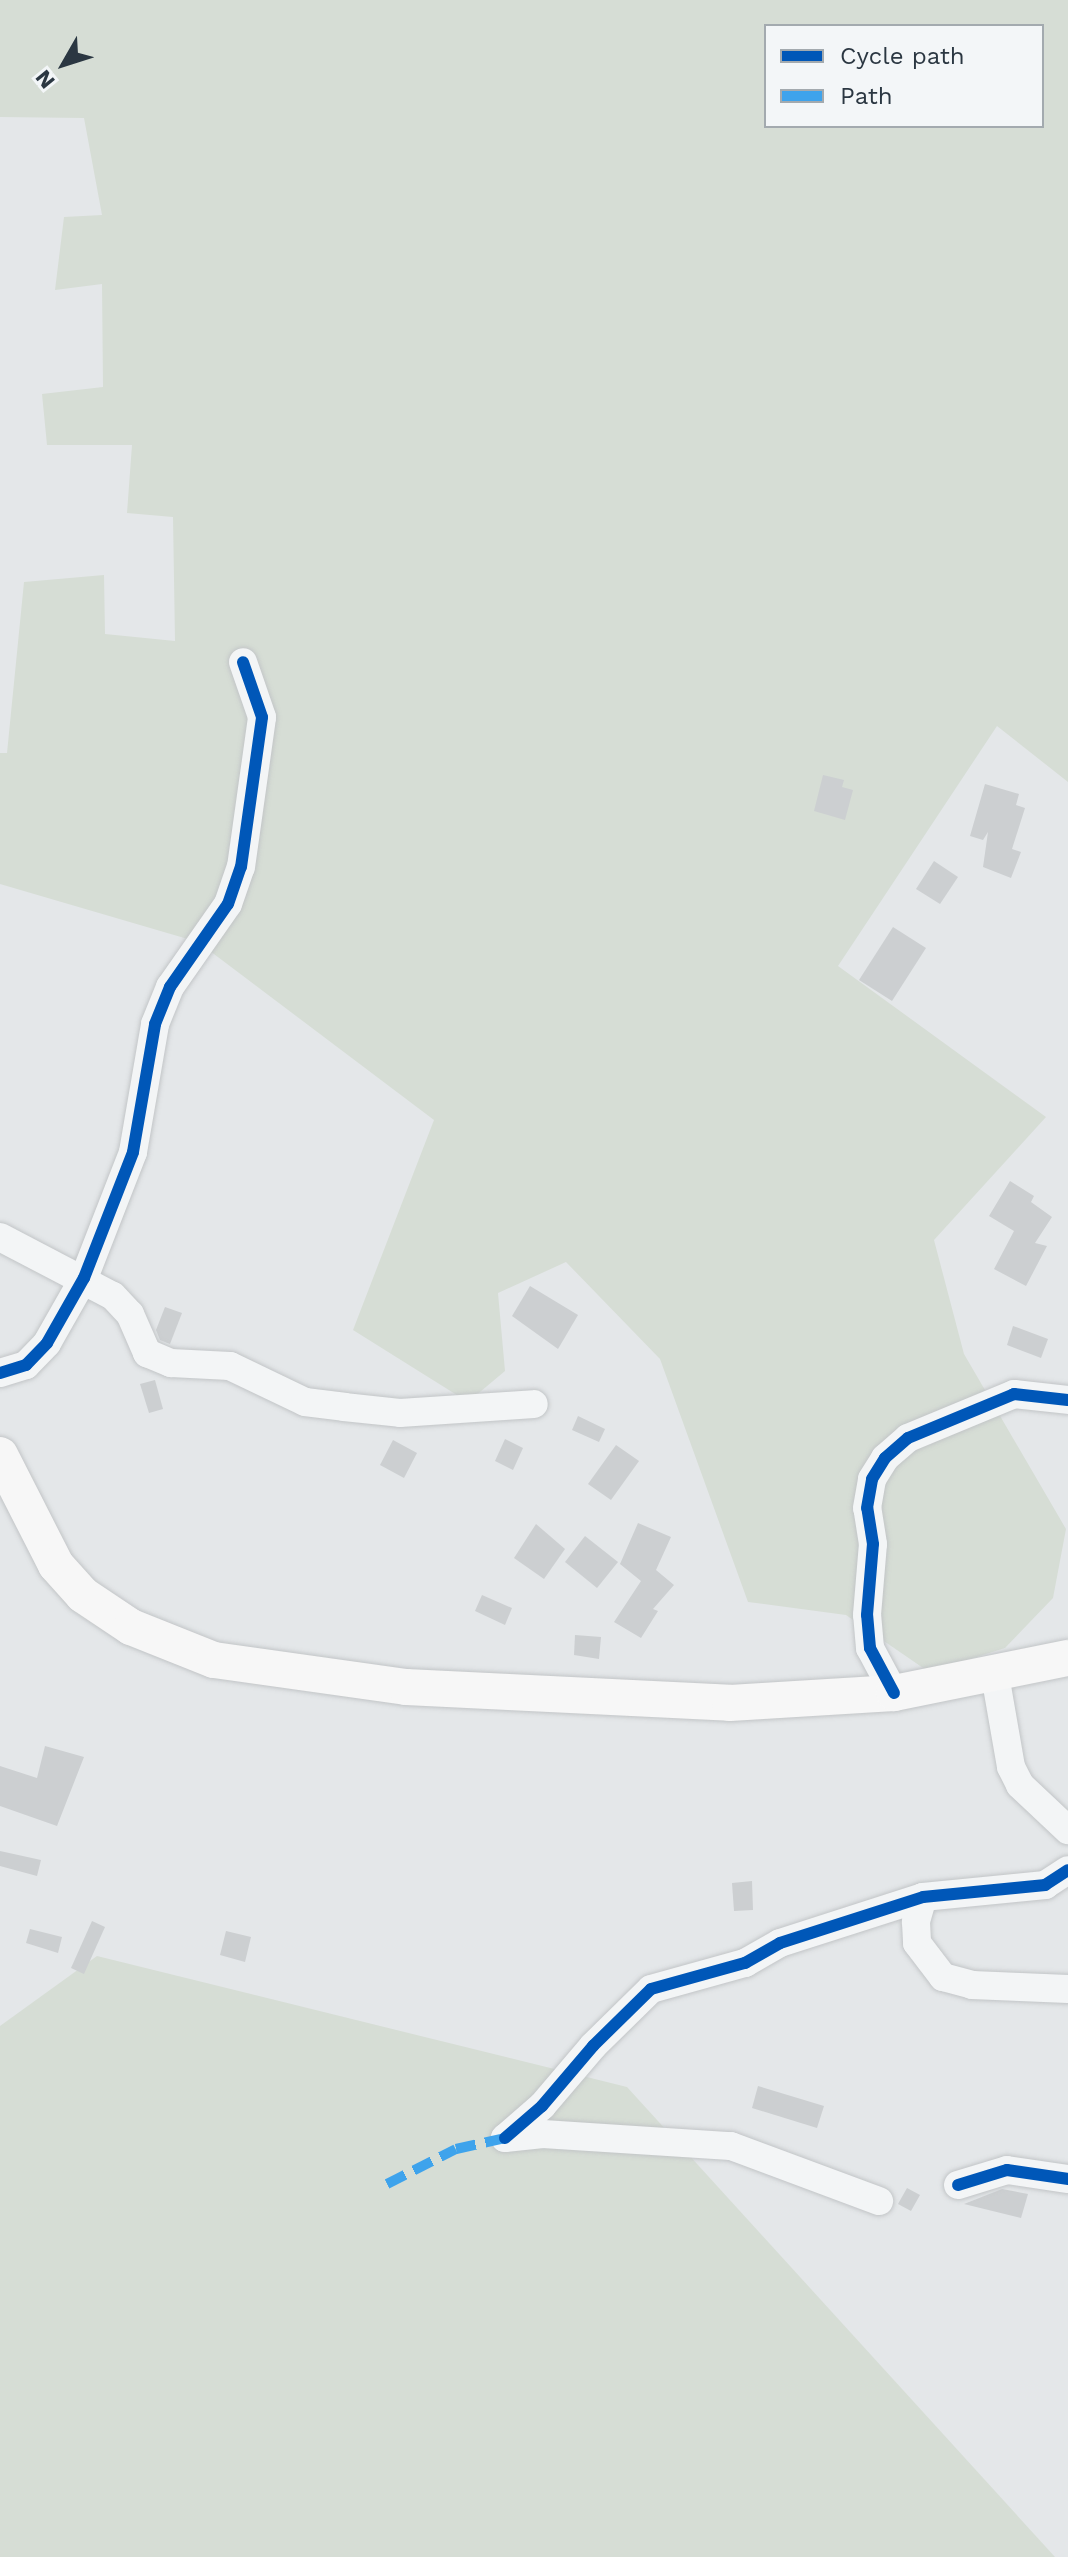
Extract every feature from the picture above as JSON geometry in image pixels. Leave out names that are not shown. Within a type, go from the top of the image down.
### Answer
[{"type":"main road","points":[[0,1455],[56,1565],[83,1595],[131,1627],[214,1660],[312,1677],[590,1699],[730,1703],[894,1693],[1068,1658]]},
{"type":"street","points":[[0,1373],[26,1365],[47,1343],[84,1278],[133,1152],[155,1024],[170,987],[228,904],[241,867],[262,717],[243,662]]},
{"type":"street","points":[[0,1237],[52,1268],[84,1278],[130,1314],[147,1353],[171,1363],[230,1366],[305,1402],[400,1413],[534,1404]]},
{"type":"street","points":[[894,1693],[870,1648],[867,1615],[873,1544],[867,1508],[872,1479],[885,1458],[908,1438],[1014,1394],[1068,1400]]},
{"type":"street","points":[[995,1675],[1011,1767],[1020,1785],[1068,1830]]},
{"type":"street","points":[[879,2201],[731,2146],[543,2134],[505,2138],[542,2106],[651,1989],[745,1963],[780,1943],[923,1897],[1045,1885],[1068,1870]]},
{"type":"street","points":[[923,1897],[916,1922],[917,1943],[943,1977],[972,1985],[1068,1989]]},
{"type":"street","points":[[958,2185],[1007,2170],[1068,2179]]},
{"type":"shaded area","points":[[0,0],[1068,0],[1068,782],[997,726],[838,966],[1046,1117],[934,1240],[964,1354],[1066,1529],[1053,1598],[1005,1648],[929,1672],[846,1615],[748,1602],[660,1359],[566,1262],[498,1293],[505,1371],[468,1402],[353,1330],[434,1120],[198,942],[0,884],[0,753],[7,753],[24,582],[104,575],[105,634],[175,641],[173,517],[127,513],[132,445],[47,445],[42,394],[103,387],[102,284],[55,290],[64,217],[102,215],[84,118],[0,117]]},
{"type":"shaded area","points":[[97,1956],[627,2087],[1055,2557],[0,2557],[0,2026]]},
{"type":"building","points":[[823,775],[844,780],[842,787],[853,790],[845,820],[814,811]]},
{"type":"building","points":[[985,784],[1019,794],[1016,805],[1025,808],[1012,849],[1021,852],[1011,878],[983,867],[988,832],[983,840],[970,836]]},
{"type":"building","points":[[934,861],[958,877],[940,904],[916,889]]},
{"type":"building","points":[[893,927],[926,948],[892,1001],[859,980]]},
{"type":"building","points":[[1010,1181],[1034,1196],[1031,1202],[1052,1217],[1035,1243],[1047,1246],[1026,1286],[994,1269],[1014,1231],[989,1216]]},
{"type":"building","points":[[530,1286],[578,1315],[558,1349],[512,1316]]},
{"type":"building","points":[[165,1307],[182,1313],[170,1344],[160,1340],[156,1330]]},
{"type":"building","points":[[1013,1326],[1048,1339],[1041,1358],[1007,1345]]},
{"type":"building","points":[[155,1380],[163,1409],[149,1413],[140,1384]]},
{"type":"building","points":[[578,1416],[605,1429],[599,1442],[572,1430]]},
{"type":"building","points":[[505,1439],[523,1448],[513,1470],[495,1461]]},
{"type":"building","points":[[393,1440],[417,1453],[404,1478],[380,1465]]},
{"type":"building","points":[[616,1445],[639,1461],[611,1500],[588,1484]]},
{"type":"building","points":[[638,1523],[671,1537],[656,1570],[674,1585],[653,1609],[658,1611],[641,1638],[614,1622],[641,1581],[620,1564]]},
{"type":"building","points":[[536,1524],[565,1549],[544,1579],[514,1558]]},
{"type":"building","points":[[585,1536],[618,1562],[597,1588],[565,1562]]},
{"type":"building","points":[[482,1595],[512,1608],[505,1625],[475,1611]]},
{"type":"building","points":[[575,1635],[601,1637],[599,1659],[574,1655]]},
{"type":"building","points":[[45,1746],[84,1757],[57,1826],[0,1806],[0,1766],[37,1778]]},
{"type":"building","points":[[0,1851],[41,1860],[37,1876],[0,1866]]},
{"type":"building","points":[[752,1881],[753,1910],[734,1911],[732,1883]]},
{"type":"building","points":[[92,1921],[105,1927],[84,1974],[71,1968]]},
{"type":"building","points":[[30,1929],[62,1937],[58,1953],[26,1943]]},
{"type":"building","points":[[226,1931],[251,1937],[245,1962],[220,1955]]},
{"type":"building","points":[[758,2086],[824,2106],[817,2128],[752,2108]]},
{"type":"building","points":[[907,2188],[920,2195],[911,2211],[898,2204]]},
{"type":"building","points":[[1002,2189],[1028,2194],[1021,2218],[964,2204]]},
{"type":"marked path","points":[[387,2184],[456,2149],[505,2138]]},
{"type":"cycle path","points":[[0,1373],[26,1365],[47,1343],[84,1278],[133,1152],[155,1024],[170,987],[228,904],[241,867],[262,717],[243,662]]},
{"type":"cycle path","points":[[894,1693],[870,1648],[867,1615],[873,1544],[867,1508],[872,1479],[885,1458],[908,1438],[1014,1394],[1068,1400]]},
{"type":"cycle path","points":[[505,2138],[542,2106],[593,2046],[651,1989],[745,1963],[780,1943],[923,1897],[1045,1885],[1068,1870]]},
{"type":"cycle path","points":[[958,2185],[1007,2170],[1068,2179]]}]
